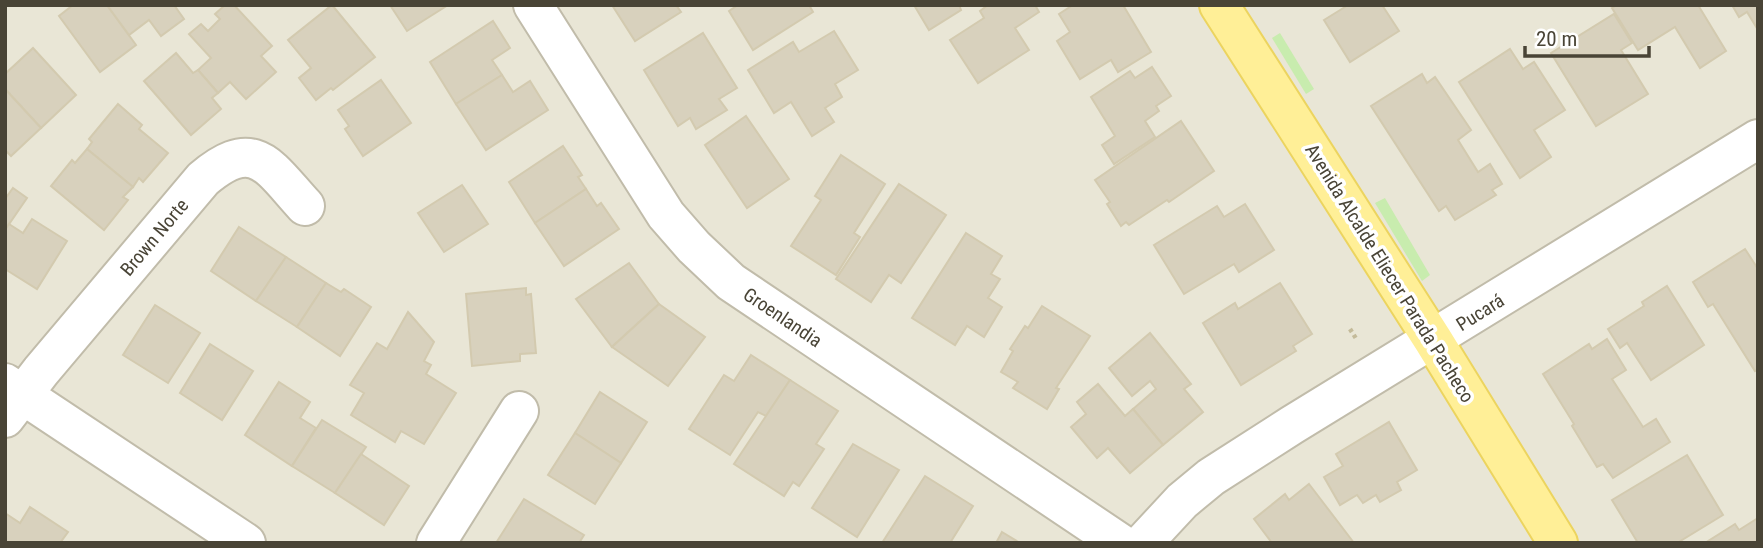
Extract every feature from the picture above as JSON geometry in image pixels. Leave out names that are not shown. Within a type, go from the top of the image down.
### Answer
[{"type":"main road","name":"Avenida Alcalde Eliecer Parada Pacheco","points":[[1219,5],[1433,340],[1558,543]]},
{"type":"street","name":"Groenlandia","points":[[533,5],[666,215],[694,247],[731,282],[1120,543]]},
{"type":"street","name":"Pucará","points":[[1143,543],[1182,501],[1212,477],[1292,425],[1758,139]]},
{"type":"street","name":"Brown Norte","points":[[224,537],[11,398],[203,179],[219,166],[241,156],[265,163],[305,206]]},
{"type":"street","points":[[436,543],[519,411]]},
{"type":"shaded area","points":[[5,5],[1758,5],[1758,543],[5,543]]},
{"type":"green space","points":[[1280,33],[1314,89],[1306,94],[1272,38]]},
{"type":"green space","points":[[1385,198],[1430,275],[1422,281],[1375,203]]},
{"type":"building","points":[[73,5],[107,5],[136,45],[100,72],[59,16]]},
{"type":"building","points":[[107,5],[174,5],[184,19],[161,36],[149,20],[129,35]]},
{"type":"building","points":[[225,5],[234,5],[272,46],[261,56],[276,72],[246,99],[230,82],[218,93],[198,70],[211,58],[189,34],[201,24],[208,31],[220,19],[215,14]]},
{"type":"building","points":[[332,5],[375,57],[316,100],[299,78],[311,68],[288,40]]},
{"type":"building","points":[[390,5],[448,5],[407,31]]},
{"type":"building","points":[[612,5],[676,5],[681,12],[635,41]]},
{"type":"building","points":[[738,5],[809,5],[813,12],[753,50],[729,11]]},
{"type":"building","points":[[914,5],[959,5],[961,10],[929,30]]},
{"type":"building","points":[[988,5],[1035,5],[1039,12],[1015,28],[1029,50],[978,83],[950,40],[984,18],[980,11]]},
{"type":"building","points":[[1073,5],[1123,5],[1151,52],[1118,72],[1111,60],[1080,79],[1057,41],[1070,32],[1059,14]]},
{"type":"building","points":[[1344,5],[1382,5],[1399,31],[1350,62],[1324,20],[1345,7]]},
{"type":"building","points":[[1617,5],[1698,5],[1726,51],[1700,68],[1675,27],[1638,50],[1612,8]]},
{"type":"building","points":[[1732,5],[1758,5],[1758,30],[1747,12],[1739,17]]},
{"type":"building","points":[[1614,14],[1632,43],[1621,50],[1648,94],[1596,126],[1551,53]]},
{"type":"building","points":[[493,21],[510,48],[492,60],[502,75],[456,104],[430,62]]},
{"type":"building","points":[[834,31],[858,70],[835,84],[842,97],[825,108],[834,122],[812,136],[791,102],[774,113],[748,70],[793,42],[799,52]]},
{"type":"building","points":[[703,33],[737,88],[719,99],[727,110],[696,129],[690,118],[678,126],[644,70]]},
{"type":"building","points":[[33,48],[76,95],[41,128],[5,89],[5,74]]},
{"type":"building","points":[[1510,49],[1523,69],[1534,62],[1565,110],[1534,130],[1551,157],[1520,178],[1459,82]]},
{"type":"building","points":[[176,53],[193,73],[198,70],[218,93],[212,98],[221,109],[191,135],[144,81]]},
{"type":"building","points":[[1152,67],[1171,96],[1156,106],[1159,111],[1145,121],[1155,137],[1114,164],[1102,145],[1115,136],[1091,97],[1130,71],[1135,78]]},
{"type":"building","points":[[1422,74],[1427,83],[1435,77],[1471,130],[1458,140],[1478,172],[1490,164],[1502,184],[1492,190],[1496,195],[1455,220],[1446,206],[1439,211],[1371,106]]},
{"type":"building","points":[[502,75],[513,92],[530,81],[548,110],[486,150],[456,104]]},
{"type":"building","points":[[381,80],[411,123],[363,156],[345,129],[349,126],[338,110]]},
{"type":"building","points":[[5,89],[41,128],[11,156],[5,150]]},
{"type":"building","points":[[118,104],[142,125],[139,129],[168,153],[143,182],[139,178],[133,187],[87,149],[92,142],[89,139]]},
{"type":"building","points":[[746,116],[789,179],[747,208],[705,145]]},
{"type":"building","points":[[1181,121],[1214,171],[1169,202],[1167,200],[1129,225],[1126,222],[1121,226],[1107,204],[1110,202],[1095,180]]},
{"type":"building","points":[[563,146],[582,175],[578,177],[586,189],[535,223],[509,182]]},
{"type":"building","points":[[87,149],[133,187],[123,197],[128,200],[104,230],[51,186],[72,160],[75,163]]},
{"type":"building","points":[[841,155],[885,184],[854,233],[860,237],[836,275],[791,246],[821,200],[815,196]]},
{"type":"building","points":[[899,184],[946,215],[901,283],[889,275],[871,302],[836,279]]},
{"type":"building","points":[[462,185],[488,224],[444,252],[418,213]]},
{"type":"building","points":[[13,188],[27,198],[5,230],[5,199]]},
{"type":"building","points":[[586,189],[597,206],[601,203],[619,229],[564,266],[535,223]]},
{"type":"building","points":[[1245,204],[1274,250],[1239,272],[1234,264],[1184,294],[1154,245],[1217,206],[1224,217]]},
{"type":"building","points":[[32,219],[67,241],[37,289],[5,269],[5,230],[9,224],[23,233]]},
{"type":"building","points":[[239,227],[286,257],[256,301],[211,271]]},
{"type":"building","points":[[966,233],[1002,256],[991,274],[1000,279],[988,298],[1002,307],[984,337],[967,326],[955,345],[912,318]]},
{"type":"building","points":[[1745,249],[1758,269],[1758,369],[1755,371],[1713,304],[1708,307],[1693,282]]},
{"type":"building","points":[[286,257],[326,283],[297,327],[256,301]]},
{"type":"building","points":[[629,263],[659,304],[612,347],[576,299]]},
{"type":"building","points":[[326,283],[341,292],[344,289],[371,307],[340,356],[297,327]]},
{"type":"building","points":[[1280,283],[1312,334],[1293,346],[1296,351],[1241,385],[1203,323],[1235,303],[1238,309]]},
{"type":"building","points":[[1667,286],[1704,345],[1651,380],[1627,343],[1620,348],[1608,329],[1644,306],[1642,302]]},
{"type":"building","points":[[526,288],[526,295],[531,294],[536,353],[520,354],[520,361],[472,366],[466,294]]},
{"type":"building","points":[[659,304],[705,337],[668,386],[612,347]]},
{"type":"building","points":[[155,305],[200,333],[168,383],[123,355]]},
{"type":"building","points":[[1042,306],[1090,336],[1056,388],[1059,389],[1047,409],[1013,388],[1018,382],[1001,372],[1013,351],[1010,349]]},
{"type":"building","points":[[408,312],[434,342],[424,361],[431,365],[426,374],[456,393],[424,444],[401,431],[395,442],[351,415],[364,393],[350,385],[377,343],[387,349]]},
{"type":"building","points":[[1150,333],[1191,384],[1184,389],[1203,412],[1163,445],[1133,409],[1156,389],[1150,381],[1132,396],[1109,368]]},
{"type":"building","points":[[1607,339],[1626,370],[1612,379],[1643,427],[1656,419],[1670,442],[1613,478],[1603,464],[1597,467],[1543,374],[1589,344],[1592,349]]},
{"type":"building","points":[[210,344],[253,371],[222,420],[180,393]]},
{"type":"building","points":[[751,355],[790,380],[766,416],[758,412],[730,455],[689,429],[724,375],[734,381]]},
{"type":"building","points":[[790,380],[838,411],[816,444],[824,449],[799,486],[793,482],[784,496],[734,464]]},
{"type":"building","points":[[279,382],[310,402],[300,418],[316,428],[292,466],[245,435]]},
{"type":"building","points":[[1098,384],[1125,416],[1133,409],[1163,445],[1130,473],[1108,448],[1097,458],[1071,427],[1086,414],[1077,402]]},
{"type":"building","points":[[600,392],[647,422],[621,463],[575,433]]},
{"type":"building","points":[[322,420],[366,447],[335,493],[292,466]]},
{"type":"building","points":[[1389,422],[1417,470],[1397,482],[1401,490],[1380,502],[1376,495],[1363,503],[1357,495],[1340,505],[1324,477],[1343,466],[1336,454]]},
{"type":"building","points":[[575,433],[621,463],[595,504],[548,475]]},
{"type":"building","points":[[853,444],[899,470],[857,537],[812,508]]},
{"type":"building","points":[[361,454],[409,486],[384,525],[335,493]]},
{"type":"building","points":[[1687,455],[1723,515],[1677,543],[1638,543],[1612,500]]},
{"type":"building","points":[[925,476],[973,506],[950,543],[882,543]]},
{"type":"building","points":[[1309,484],[1354,543],[1272,543],[1254,519],[1285,494],[1289,500]]},
{"type":"building","points":[[524,499],[584,535],[579,543],[496,543]]},
{"type":"building","points":[[30,507],[68,532],[60,543],[5,543],[5,513],[20,523]]},
{"type":"building","points":[[1758,518],[1758,543],[1705,543],[1735,524],[1739,530]]},
{"type":"building","points":[[1002,532],[1020,543],[996,543]]}]
